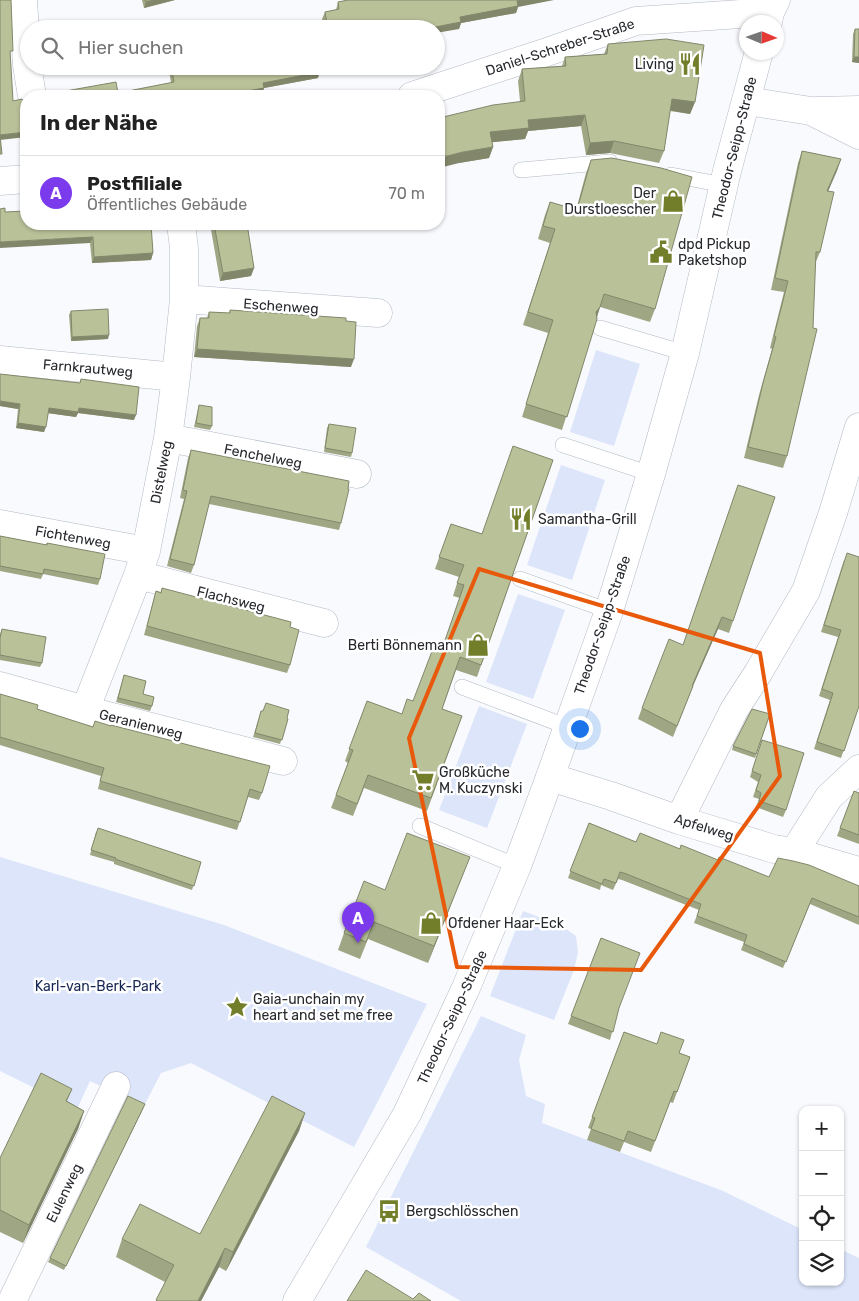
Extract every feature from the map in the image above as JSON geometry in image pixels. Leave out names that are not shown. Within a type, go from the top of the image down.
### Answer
[{"type":"street","points":[[23,0],[24,20]]},
{"type":"street","name":"Daniel-Schreber-Straße","points":[[430,90],[547,52],[634,10],[771,12]]},
{"type":"street","name":"Theodor-Seipp-Straße","points":[[297,1301],[407,1114],[465,990],[517,866],[609,611],[651,474],[685,353],[724,185],[758,60]]},
{"type":"street","points":[[28,75],[31,90]]},
{"type":"street","points":[[747,101],[811,111],[859,110]]},
{"type":"street","points":[[811,111],[859,135]]},
{"type":"street","points":[[0,181],[20,179]]},
{"type":"street","name":"Distelweg","points":[[84,710],[142,563],[168,438],[184,299],[184,248],[182,230]]},
{"type":"street","name":"Eschenweg","points":[[184,299],[378,313]]},
{"type":"street","name":"Farnkrautweg","points":[[0,360],[176,377]]},
{"type":"street","points":[[679,820],[734,710],[806,591],[834,513],[859,427]]},
{"type":"street","name":"Fenchelweg","points":[[168,438],[357,474]]},
{"type":"street","name":"Fichtenweg","points":[[0,524],[142,563]]},
{"type":"street","name":"Flachsweg","points":[[142,563],[324,623]]},
{"type":"street","name":"Geranienweg","points":[[0,686],[84,710],[283,761]]},
{"type":"street","points":[[784,851],[812,823],[830,797],[859,768]]},
{"type":"street","name":"Apfelweg","points":[[550,777],[679,820],[859,871]]},
{"type":"street","name":"Eulenweg","points":[[9,1298],[116,1086]]},
{"type":"lane","points":[[520,170],[608,162],[628,166]]},
{"type":"lane","points":[[656,172],[724,185]]},
{"type":"lane","points":[[600,328],[685,353]]},
{"type":"lane","points":[[563,445],[651,474]]},
{"type":"lane","points":[[520,579],[609,611]]},
{"type":"lane","points":[[462,687],[568,727]]},
{"type":"lane","points":[[420,826],[517,866]]},
{"type":"highlighted area","points":[[479,569],[760,653],[780,776],[641,970],[457,967],[409,738]]},
{"type":"green space","points":[[596,350],[640,364],[614,446],[570,432]]},
{"type":"green space","points":[[561,465],[605,480],[572,580],[527,565]]},
{"type":"green space","points":[[518,594],[565,610],[533,699],[486,682]]},
{"type":"green space","points":[[479,706],[527,724],[487,828],[439,810]]},
{"type":"green space","name":"Karl-van-Berk-Park","points":[[0,857],[224,925],[427,1004],[354,1147],[191,1063],[161,1073],[144,1106],[90,1081],[77,1109],[0,1071]]},
{"type":"green space","points":[[523,911],[562,926],[576,936],[578,952],[574,970],[554,1020],[490,996]]},
{"type":"green space","points":[[481,1016],[526,1035],[519,1060],[526,1096],[545,1104],[542,1123],[723,1191],[799,1228],[799,1286],[844,1286],[844,1251],[859,1258],[859,1301],[461,1301],[366,1247]]},
{"type":"building","points":[[0,0],[11,0],[13,51],[10,51],[13,101],[20,99],[20,133],[0,135]]},
{"type":"building","points":[[348,0],[521,0],[517,1],[518,6],[460,17],[461,22],[445,25],[445,20],[326,20],[325,12],[339,9],[338,2]]},
{"type":"building","points":[[855,29],[859,29],[859,57],[854,57]]},
{"type":"building","points":[[666,39],[704,45],[695,102],[672,99],[664,151],[614,141],[590,143],[585,115],[528,120],[529,128],[490,132],[493,147],[445,156],[445,117],[493,105],[525,101],[522,69],[566,66],[565,57],[607,54],[608,44]]},
{"type":"building","points":[[173,75],[304,75],[263,83],[264,88],[253,90],[133,90],[174,82]]},
{"type":"building","points":[[116,82],[117,90],[71,90]]},
{"type":"building","points":[[0,135],[2,154],[0,154]]},
{"type":"building","points":[[802,151],[841,159],[827,191],[834,192],[820,252],[816,252],[813,328],[817,329],[787,456],[748,447],[788,281],[775,278]]},
{"type":"building","points":[[612,158],[661,168],[692,177],[655,309],[604,294],[600,307],[596,312],[597,319],[567,417],[526,404],[553,320],[528,312],[555,229],[543,226],[550,202],[577,210],[591,160]]},
{"type":"building","points":[[5,208],[5,212],[20,211],[20,230],[151,230],[153,253],[94,257],[93,237],[0,242],[0,209]]},
{"type":"building","points":[[215,230],[248,230],[254,268],[223,273]]},
{"type":"building","points":[[108,309],[109,335],[72,337],[71,311]]},
{"type":"building","points":[[230,310],[346,318],[346,321],[356,322],[354,359],[197,349],[200,318],[209,318],[209,312],[230,313]]},
{"type":"building","points":[[0,374],[80,383],[81,379],[139,387],[136,415],[79,408],[78,412],[49,408],[46,427],[18,423],[20,404],[0,401]]},
{"type":"building","points":[[199,405],[212,407],[212,426],[196,423]]},
{"type":"building","points":[[329,424],[356,428],[352,453],[325,448]]},
{"type":"building","points":[[513,446],[553,460],[481,665],[460,657],[442,709],[462,716],[431,798],[368,775],[357,804],[336,795],[353,750],[349,749],[367,701],[402,714],[407,699],[413,701],[434,646],[442,649],[464,585],[457,583],[464,565],[439,557],[451,524],[482,534]]},
{"type":"building","points":[[191,450],[349,481],[341,523],[211,496],[194,565],[170,559],[187,491],[183,490]]},
{"type":"building","points":[[738,485],[775,497],[733,621],[722,617],[677,726],[642,708],[669,639],[683,645]]},
{"type":"building","points":[[0,536],[105,554],[100,579],[44,569],[43,574],[0,566]]},
{"type":"building","points":[[847,553],[859,557],[859,706],[844,751],[817,742],[833,693],[822,689],[841,630],[824,625]]},
{"type":"building","points":[[162,588],[291,622],[290,627],[299,630],[290,665],[147,626],[156,591],[161,593]]},
{"type":"building","points":[[2,629],[46,637],[42,663],[0,655]]},
{"type":"building","points":[[124,675],[146,681],[143,694],[154,697],[152,706],[118,698]]},
{"type":"building","points":[[0,694],[38,705],[37,709],[93,727],[95,721],[270,766],[262,793],[250,789],[240,822],[100,781],[104,768],[0,737]]},
{"type":"building","points":[[266,703],[289,710],[282,740],[255,733],[261,711],[263,711]]},
{"type":"building","points":[[752,709],[770,714],[756,754],[733,746]]},
{"type":"building","points":[[762,740],[804,753],[786,810],[759,801],[761,793],[756,790],[761,775],[752,771]]},
{"type":"building","points":[[854,791],[859,793],[859,835],[840,828]]},
{"type":"building","points":[[589,823],[636,842],[640,833],[680,849],[681,845],[718,860],[719,857],[769,877],[778,858],[809,865],[859,886],[859,917],[812,898],[786,962],[744,944],[747,935],[697,916],[701,904],[624,873],[620,872],[616,883],[604,879],[602,884],[570,871]]},
{"type":"building","points":[[98,828],[201,862],[194,886],[91,850]]},
{"type":"building","points":[[407,833],[470,857],[434,946],[374,922],[366,942],[344,933],[364,881],[385,890]]},
{"type":"building","points":[[601,938],[640,953],[619,1008],[613,1032],[571,1016]]},
{"type":"building","points":[[624,1032],[657,1044],[661,1032],[684,1040],[679,1053],[690,1057],[677,1092],[674,1091],[655,1141],[628,1131],[624,1141],[591,1129],[595,1118],[592,1117]]},
{"type":"building","points":[[41,1073],[72,1089],[66,1101],[84,1111],[29,1225],[0,1210],[0,1158]]},
{"type":"building","points":[[128,1096],[145,1104],[66,1266],[50,1258]]},
{"type":"building","points":[[272,1096],[305,1113],[233,1252],[225,1248],[198,1301],[156,1300],[174,1265],[122,1239],[140,1204],[200,1234]]},
{"type":"building","points":[[366,1270],[413,1299],[419,1293],[431,1301],[347,1301]]},
{"type":"place","name":"Living","points":[[690,64]]},
{"type":"place","name":"Der Durstloescher","points":[[673,201]]},
{"type":"place","name":"dpd Pickup Paketshop","points":[[661,252]]},
{"type":"place","name":"Samantha-Grill","points":[[521,519]]},
{"type":"place","name":"Berti Bönnemann","points":[[478,645]]},
{"type":"place","name":"Großküche M. Kuczynski","points":[[423,780]]},
{"type":"place","name":"Ofdener Haar-Eck","points":[[431,923]]},
{"type":"place","name":"Postfiliale","points":[[358,943]]},
{"type":"place","name":"Gaia-unchain my heart and set me free","points":[[237,1007]]},
{"type":"place","name":"Bergschlösschen","points":[[389,1211]]}]
